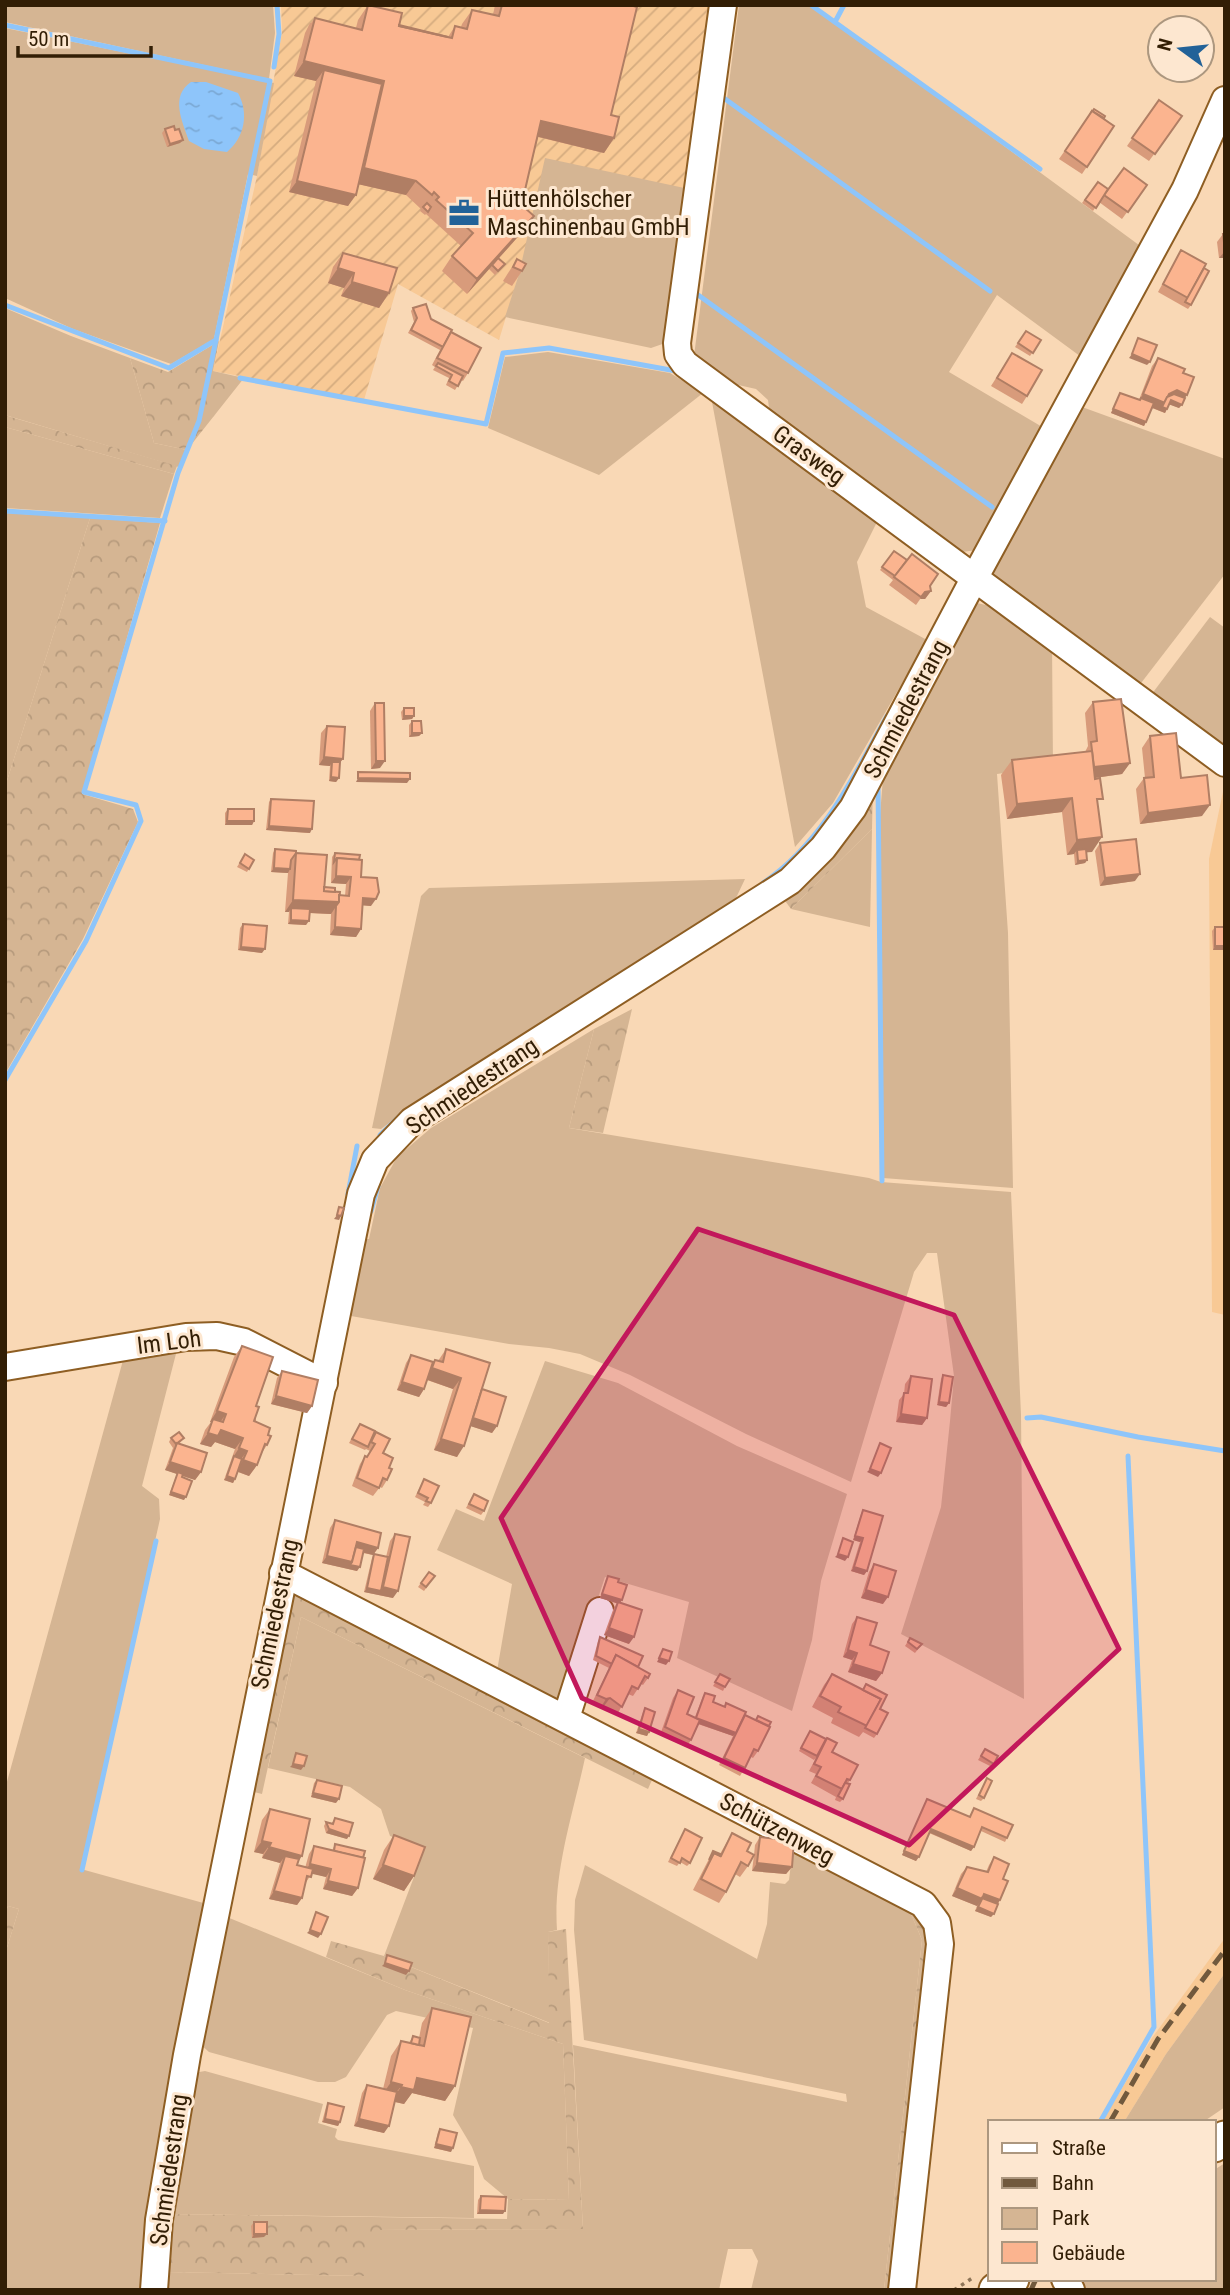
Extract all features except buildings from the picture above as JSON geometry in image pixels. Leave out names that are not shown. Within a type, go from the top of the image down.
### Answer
[{"type":"street","name":"Grasweg","points":[[723,5],[677,343],[678,354],[685,364],[1225,763]]},
{"type":"street","name":"Schmiedestrang","points":[[154,2290],[159,2220],[187,2055],[361,1194],[375,1160],[412,1121],[790,881],[823,848],[853,808],[1185,190],[1225,100]]},
{"type":"street","name":"Im Loh","points":[[5,1367],[186,1337],[217,1336],[244,1342],[324,1383]]},
{"type":"street","name":"Schützenweg","points":[[283,1573],[923,1904],[937,1923],[940,1944],[902,2290]]},
{"type":"street","points":[[566,1718],[600,1611]]},
{"type":"highlighted area","points":[[698,1229],[954,1315],[1119,1649],[909,1845],[582,1698],[501,1518]]},
{"type":"shaded area","points":[[281,5],[718,5],[689,189],[519,274],[499,340],[398,284],[364,400],[213,371],[257,176],[282,32]]},
{"type":"shaded area","points":[[1225,782],[1225,1315],[1212,1312],[1209,859]]},
{"type":"shaded area","points":[[1225,1938],[1225,1973],[1166,2054],[1125,2120],[1103,2120],[1152,2038]]},
{"type":"green space","points":[[5,5],[273,5],[275,33],[269,79],[5,22]]},
{"type":"green space","points":[[739,5],[812,5],[1143,248],[1084,359],[997,295],[949,372],[1044,428],[977,550],[962,552],[770,416],[768,400],[756,389],[734,384],[694,356]]},
{"type":"green space","points":[[5,28],[274,83],[257,176],[248,174],[214,339],[171,364],[73,329],[5,298]]},
{"type":"green space","points":[[545,158],[689,189],[671,341],[651,348],[505,317],[519,274]]},
{"type":"green space","points":[[5,308],[130,358],[154,443],[187,450],[182,468],[5,415]]},
{"type":"green space","points":[[219,341],[213,371],[244,378],[187,450],[154,443],[130,358],[168,372]]},
{"type":"green space","points":[[548,352],[670,373],[703,393],[599,475],[488,428],[505,357]]},
{"type":"green space","points":[[715,397],[878,520],[857,562],[866,607],[927,640],[833,803],[795,847],[712,402]]},
{"type":"green space","points":[[1082,407],[1225,459],[1225,574],[1138,687],[990,577]]},
{"type":"green space","points":[[5,415],[177,466],[174,474],[5,427]]},
{"type":"green space","points":[[5,427],[174,474],[160,518],[5,508]]},
{"type":"green space","points":[[5,513],[90,518],[5,787]]},
{"type":"green space","points":[[90,518],[160,523],[82,794],[133,809],[138,822],[83,939],[5,1074],[5,787]]},
{"type":"green space","points":[[977,603],[990,606],[1052,642],[1053,766],[997,774],[1008,933],[1013,1188],[883,1178],[880,815],[883,778]]},
{"type":"green space","points":[[1210,617],[1225,628],[1225,749],[1151,695]]},
{"type":"green space","points":[[873,782],[872,829],[791,909],[783,898]]},
{"type":"green space","points":[[872,829],[870,927],[791,909]]},
{"type":"green space","points":[[745,879],[736,898],[428,1094],[381,1129],[372,1128],[421,896],[429,888]]},
{"type":"green space","points":[[632,1009],[603,1133],[569,1128],[594,1029]]},
{"type":"green space","points":[[594,1029],[569,1128],[881,1182],[1011,1192],[1021,1415],[1024,1699],[901,1634],[941,1507],[950,1421],[954,1376],[937,1253],[927,1253],[914,1272],[851,1482],[746,1434],[630,1375],[580,1354],[351,1316],[364,1239],[369,1239],[380,1188],[397,1157],[431,1128]]},
{"type":"green space","points":[[178,1346],[142,1486],[159,1499],[160,1519],[81,1869],[207,1904],[143,2290],[5,2290],[5,1954],[19,1909],[8,1906],[5,1914],[5,1789],[125,1353]]},
{"type":"green space","points":[[545,1361],[618,1383],[737,1446],[847,1494],[821,1581],[812,1640],[792,1711],[677,1658],[689,1602],[605,1577],[562,1708],[497,1671],[512,1584],[437,1550],[456,1509],[484,1521]]},
{"type":"green space","points":[[288,1582],[655,1773],[648,1789],[301,1617],[262,1794],[245,1790]]},
{"type":"green space","points":[[301,1617],[585,1758],[561,1865],[557,1930],[548,1932],[550,2023],[384,1956],[425,1848],[390,1836],[381,1809],[350,1787],[268,1768]]},
{"type":"green space","points":[[793,1847],[875,1895],[909,1909],[922,1940],[884,2290],[751,2290],[758,2261],[752,2249],[728,2249],[719,2290],[164,2290],[165,2272],[363,2276],[371,2230],[583,2229],[573,2045],[847,2102],[846,2094],[584,2040],[574,1930],[575,1900],[585,1865],[757,1959],[767,1924],[770,1882],[785,1884],[789,1880]]},
{"type":"green space","points":[[8,1906],[19,1909],[5,1954],[5,1914]]},
{"type":"green space","points":[[909,1909],[929,1925],[895,2290],[884,2290],[922,1940]]},
{"type":"green space","points":[[227,1917],[405,1990],[563,2044],[569,2200],[508,2199],[484,2179],[472,2147],[453,2115],[473,2028],[396,2011],[387,2015],[346,2077],[335,2082],[318,2082],[209,2052],[200,2044]]},
{"type":"green space","points":[[566,1929],[583,2229],[372,2230],[364,2276],[165,2272],[169,2214],[507,2219],[508,2199],[569,2200],[563,2044],[405,1990],[326,1957],[331,1941],[384,1956],[549,2023],[548,1932]]},
{"type":"green space","points":[[1225,1973],[1225,2107],[1206,2120],[1125,2120],[1166,2054]]},
{"type":"green space","points":[[205,2071],[323,2104],[318,2123],[337,2129],[335,2137],[338,2140],[474,2166],[474,2218],[169,2214],[194,2073]]},
{"type":"green space","points":[[1225,2163],[1225,2290],[1081,2290],[1076,2281],[1216,2281],[1216,2169]]},
{"type":"water","points":[[191,82],[206,82],[238,93],[243,109],[243,124],[238,139],[227,152],[204,149],[189,141],[179,102],[181,94]]},
{"type":"waterway","points":[[274,67],[279,34],[277,5]]},
{"type":"waterway","points":[[811,5],[1040,169]]},
{"type":"waterway","points":[[835,22],[844,5]]},
{"type":"waterway","points":[[5,25],[270,81],[216,340],[169,368],[5,305]]},
{"type":"waterway","points":[[721,96],[990,291]]},
{"type":"waterway","points":[[694,292],[992,507]]},
{"type":"waterway","points":[[5,1080],[86,941],[141,821],[136,805],[84,792],[178,473],[199,421],[216,340]]},
{"type":"waterway","points":[[240,378],[486,424],[503,353],[549,348],[676,371]]},
{"type":"waterway","points":[[5,511],[165,521]]},
{"type":"waterway","points":[[763,883],[803,849],[819,829],[849,785],[887,716]]},
{"type":"waterway","points":[[878,782],[882,1181]]},
{"type":"waterway","points":[[380,1135],[401,1115]]},
{"type":"waterway","points":[[348,1194],[357,1146]]},
{"type":"waterway","points":[[371,1211],[378,1186]]},
{"type":"waterway","points":[[1027,1418],[1041,1417],[1225,1451]]},
{"type":"waterway","points":[[1101,2120],[1154,2027],[1128,1456]]},
{"type":"waterway","points":[[82,1870],[156,1541]]},
{"type":"railway","points":[[1111,2120],[1158,2039],[1225,1950]]},
{"type":"railway","points":[[1031,2290],[1035,2281]]},
{"type":"place","name":"Hüttenhölscher Maschinenbau GmbH","points":[[464,213]]}]
